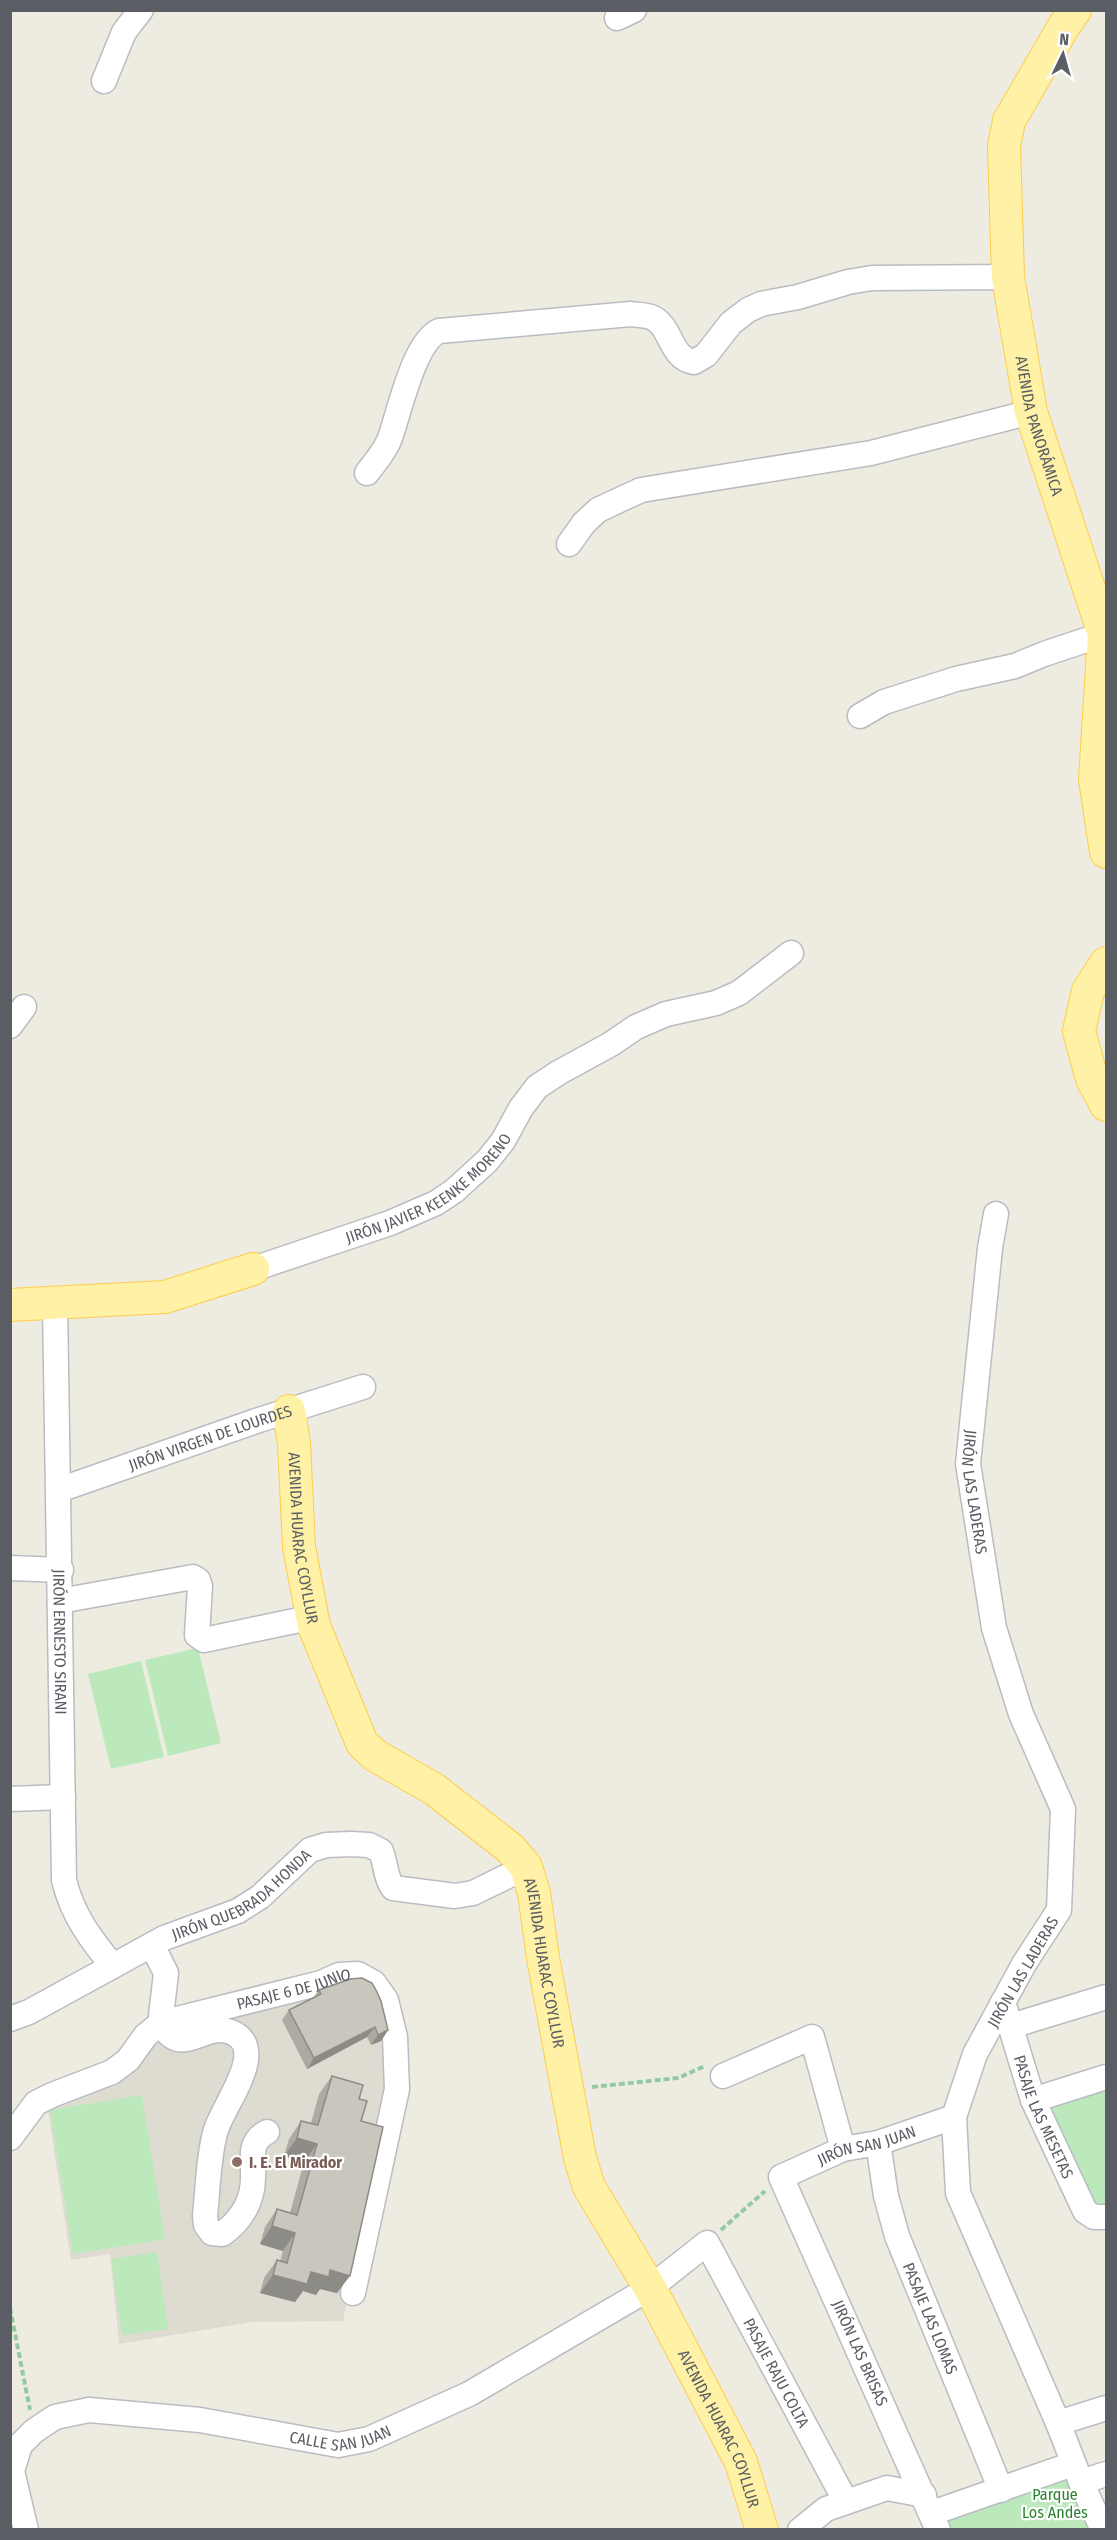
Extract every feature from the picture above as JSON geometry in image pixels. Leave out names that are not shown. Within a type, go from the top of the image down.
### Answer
[{"type":"main road","name":"AVENIDA PANORÁMICA","points":[[1075,10],[1010,121],[1004,146],[1008,277],[1031,412],[1104,634],[1095,779],[1107,852]]},
{"type":"main road","points":[[1107,963],[1088,991],[1079,1031],[1092,1079],[1107,1105]]},
{"type":"main road","name":"JIRÓN JAVIER KEENKE MORENO","points":[[10,1305],[165,1297],[253,1269]]},
{"type":"main road","name":"AVENIDA HUARAC COYLLUR","points":[[289,1411],[294,1444],[298,1547],[314,1626],[362,1743],[376,1756],[434,1789],[511,1849],[526,1867],[534,1893],[543,1958],[580,2158],[589,2187],[650,2288],[741,2462],[762,2529]]},
{"type":"street","points":[[104,81],[124,32],[141,10]]},
{"type":"street","points":[[367,473],[389,441],[401,400],[423,346],[432,334],[439,331],[631,314],[643,315],[652,317],[660,323],[679,356],[694,362],[706,355],[731,323],[748,310],[761,304],[872,278],[1008,277]]},
{"type":"street","points":[[569,544],[584,523],[598,510],[641,490],[871,453],[1031,412]]},
{"type":"street","points":[[860,716],[884,702],[956,679],[1015,666],[1104,634]]},
{"type":"street","name":"JIRÓN JAVIER KEENKE MORENO","points":[[253,1269],[390,1223],[436,1203],[454,1191],[486,1161],[503,1141],[521,1108],[532,1094],[558,1072],[611,1044],[636,1027],[666,1014],[716,1004],[739,993],[790,953]]},
{"type":"street","name":"JIRÓN LAS LADERAS","points":[[996,1214],[990,1248],[968,1464],[994,1628],[1021,1714],[1063,1809],[1059,1911],[1024,1964],[975,2054],[954,2117],[958,2193],[1103,2529]]},
{"type":"street","name":"JIRÓN ERNESTO SIRANI","points":[[55,1303],[60,1490],[64,1880],[69,1902],[96,1945],[113,1966]]},
{"type":"street","name":"JIRÓN VIRGEN DE LOURDES","points":[[60,1490],[363,1387]]},
{"type":"street","points":[[10,1568],[61,1570]]},
{"type":"street","points":[[60,1601],[190,1577],[196,1579],[200,1585],[197,1635],[204,1640],[304,1619],[311,1621],[314,1626]]},
{"type":"street","points":[[10,1799],[63,1797]]},
{"type":"street","name":"JIRÓN QUEBRADA HONDA","points":[[10,2019],[29,2012],[152,1945],[238,1911],[260,1897],[310,1850],[326,1845],[369,1845],[381,1851],[386,1864],[387,1879],[393,1888],[455,1896],[473,1893],[526,1867]]},
{"type":"street","points":[[152,1945],[166,1973],[160,2025],[174,2038],[183,2039],[213,2029],[225,2029],[242,2039],[246,2046],[245,2068],[219,2119],[212,2146],[205,2216],[206,2225],[212,2233],[222,2234],[242,2215],[253,2179],[252,2148],[258,2137],[267,2132]]},
{"type":"street","name":"PASAJE 6 DE JUNIO","points":[[10,2138],[36,2103],[112,2072],[128,2060],[146,2035],[160,2025],[321,1983],[339,1975],[358,1974],[374,1983],[386,2000],[395,2037],[398,2089],[353,2293]]},
{"type":"street","points":[[1011,2026],[1107,1996]]},
{"type":"street","name":"PASAJE LAS MESETAS","points":[[1003,2002],[1034,2100],[1085,2211],[1105,2222]]},
{"type":"street","points":[[723,2076],[812,2037],[843,2149]]},
{"type":"street","points":[[1034,2100],[1107,2077]]},
{"type":"street","name":"JIRÓN SAN JUAN","points":[[781,2177],[843,2149],[878,2143],[954,2117]]},
{"type":"street","name":"PASAJE LAS LOMAS","points":[[878,2143],[886,2196],[897,2236],[1001,2490]]},
{"type":"street","name":"JIRÓN LAS BRISAS","points":[[781,2177],[932,2513]]},
{"type":"street","name":"CALLE SAN JUAN","points":[[22,2439],[56,2418],[89,2410],[200,2420],[338,2445],[369,2439],[469,2394],[650,2288],[707,2243]]},
{"type":"street","name":"PASAJE RAJU COLTA","points":[[707,2243],[846,2502]]},
{"type":"street","points":[[1058,2423],[1107,2408]]},
{"type":"street","points":[[22,2439],[12,2471],[26,2529]]},
{"type":"street","points":[[800,2529],[826,2509],[887,2488],[932,2513],[1001,2490],[1077,2473],[1107,2474]]},
{"type":"path","points":[[568,2089],[640,2084],[678,2078],[716,2062],[723,2076]]},
{"type":"path","points":[[707,2243],[781,2177]]},
{"type":"path","points":[[10,2308],[22,2439]]},
{"type":"shaded area","points":[[340,1977],[378,1999],[392,2086],[343,2321],[252,2322],[119,2344],[110,2254],[71,2260],[47,2104],[150,2042],[214,2020],[259,2011]]},
{"type":"green space","points":[[198,1648],[221,1743],[168,1756],[145,1660]]},
{"type":"green space","points":[[141,1661],[164,1757],[111,1769],[88,1674]]},
{"type":"green space","points":[[1106,2085],[1106,2205],[1096,2207],[1043,2106]]},
{"type":"green space","points":[[142,2095],[165,2239],[73,2254],[50,2110]]},
{"type":"green space","points":[[157,2252],[168,2329],[122,2335],[111,2259]]},
{"type":"green space","name":"Parque Los Andes","points":[[1068,2472],[1096,2529],[947,2529],[941,2515]]},
{"type":"building","points":[[362,1978],[372,1983],[376,1990],[388,2030],[378,2035],[375,2027],[314,2058],[289,2010],[321,1994],[319,1990],[350,1979]]},
{"type":"building","points":[[332,2076],[363,2085],[359,2099],[367,2101],[361,2121],[383,2127],[350,2276],[330,2270],[329,2277],[311,2272],[307,2284],[273,2275],[277,2260],[287,2263],[295,2233],[272,2226],[277,2209],[297,2215],[317,2144],[297,2138],[301,2121],[318,2125]]},
{"type":"place","name":"I. E. El Mirador","points":[[237,2162]]}]
